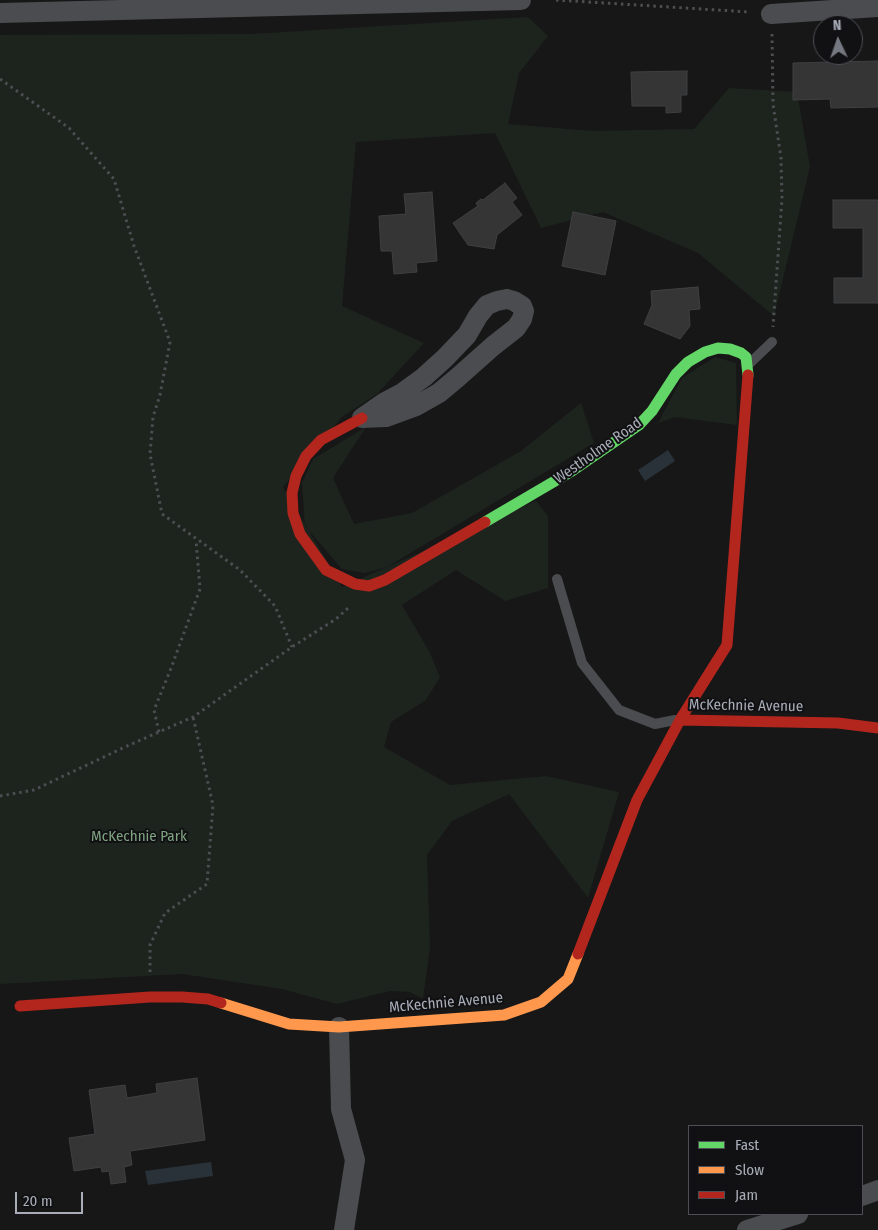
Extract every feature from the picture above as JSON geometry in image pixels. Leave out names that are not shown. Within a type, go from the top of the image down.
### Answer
[{"type":"street","points":[[0,13],[520,0]]},
{"type":"street","points":[[771,14],[878,7]]},
{"type":"street","points":[[362,418],[386,417],[416,406],[439,393],[492,346],[516,328],[522,319],[524,311],[522,306],[507,299],[487,305],[466,335],[431,371],[402,393],[362,418],[321,440],[306,456],[296,476],[292,493],[293,512],[300,534],[326,570],[355,584],[369,586]]},
{"type":"street","name":"Westholme Road","points":[[369,586],[385,580],[572,471],[639,425],[652,411],[676,374],[688,362],[705,352],[718,348],[730,349],[746,357],[748,365]]},
{"type":"street","points":[[680,720],[727,645],[748,386],[748,365]]},
{"type":"street","name":"McKechnie Avenue","points":[[20,1006],[150,997],[182,997],[208,999],[289,1024],[340,1027],[504,1015],[541,1002],[568,979],[637,800],[680,720],[838,723],[878,728]]},
{"type":"street","points":[[340,1027],[341,1109],[355,1160],[344,1230]]},
{"type":"street","points":[[863,1196],[878,1190]]},
{"type":"street","points":[[747,1230],[795,1215]]},
{"type":"lane","points":[[748,365],[772,342]]},
{"type":"lane","points":[[557,579],[582,663],[619,710],[655,724],[680,720]]},
{"type":"path","points":[[556,0],[771,14],[773,104],[781,158],[782,199],[772,342]]},
{"type":"path","points":[[0,79],[69,128],[114,179],[134,246],[170,342],[160,396],[153,417],[150,454],[162,514],[240,570],[275,606],[292,647]]},
{"type":"path","points":[[159,732],[154,710],[200,589],[196,539]]},
{"type":"path","points":[[0,796],[34,790],[125,747],[193,718],[292,647],[336,619],[369,586]]},
{"type":"path","points":[[150,997],[150,945],[166,913],[207,884],[213,805],[193,718]]},
{"type":"green space","name":"McKechnie Park","points":[[528,17],[548,36],[519,73],[508,124],[593,131],[694,129],[729,88],[797,92],[810,167],[774,316],[698,253],[603,212],[541,228],[495,133],[356,142],[342,306],[424,343],[377,394],[342,417],[283,487],[342,587],[536,501],[548,516],[548,588],[505,601],[456,570],[402,605],[429,651],[440,677],[426,700],[391,722],[384,747],[450,785],[546,776],[619,792],[588,898],[509,794],[452,821],[427,855],[430,947],[423,999],[410,992],[390,991],[337,1004],[282,989],[182,974],[0,984],[0,35],[252,34]]},
{"type":"green space","points":[[715,357],[736,363],[737,425],[675,417],[658,423],[682,378]]},
{"type":"green space","points":[[581,403],[594,443],[387,567],[365,573],[342,569],[305,526],[302,483],[313,459],[366,427],[333,478],[354,524],[412,513],[521,451]]},
{"type":"shaded area","points":[[668,450],[675,461],[645,481],[638,470]]},
{"type":"shaded area","points":[[211,1162],[213,1176],[148,1185],[145,1171]]},
{"type":"building","points":[[863,61],[878,61],[878,107],[831,108],[830,99],[793,100],[793,63],[863,65]]},
{"type":"building","points":[[687,71],[687,95],[681,95],[681,112],[666,113],[666,106],[632,106],[631,72]]},
{"type":"building","points":[[505,183],[517,198],[512,202],[522,215],[497,235],[494,249],[468,245],[453,223],[478,206],[476,203],[481,199],[483,200]]},
{"type":"building","points":[[432,192],[437,261],[416,263],[417,272],[394,274],[392,251],[381,251],[379,216],[406,214],[404,194]]},
{"type":"building","points":[[833,200],[878,200],[878,303],[834,303],[834,278],[863,278],[863,228],[833,228]]},
{"type":"building","points":[[573,212],[616,221],[605,275],[562,266]]},
{"type":"building","points":[[698,287],[700,309],[689,310],[690,326],[680,339],[644,324],[652,305],[651,291]]},
{"type":"building","points":[[197,1078],[205,1140],[130,1151],[132,1165],[124,1167],[126,1182],[111,1184],[109,1171],[102,1172],[101,1167],[74,1171],[69,1138],[95,1134],[89,1090],[125,1085],[127,1098],[157,1093],[156,1084]]},
{"type":"traffic: fast","points":[[485,522],[572,471],[639,425],[652,411],[676,374],[688,362],[705,352],[718,348],[730,349],[741,353],[746,357],[748,375]]},
{"type":"traffic: slow","points":[[221,1003],[289,1024],[339,1027],[504,1015],[541,1002],[568,979],[578,954]]},
{"type":"traffic: jam","points":[[680,720],[727,645],[748,375]]},
{"type":"traffic: jam","points":[[362,418],[321,440],[306,456],[296,476],[292,493],[293,513],[300,534],[326,570],[355,584],[369,586],[385,580],[485,522]]},
{"type":"traffic: jam","points":[[578,954],[637,800],[680,720],[838,723],[878,728]]},
{"type":"traffic: jam","points":[[20,1006],[150,997],[208,999],[221,1003]]}]
